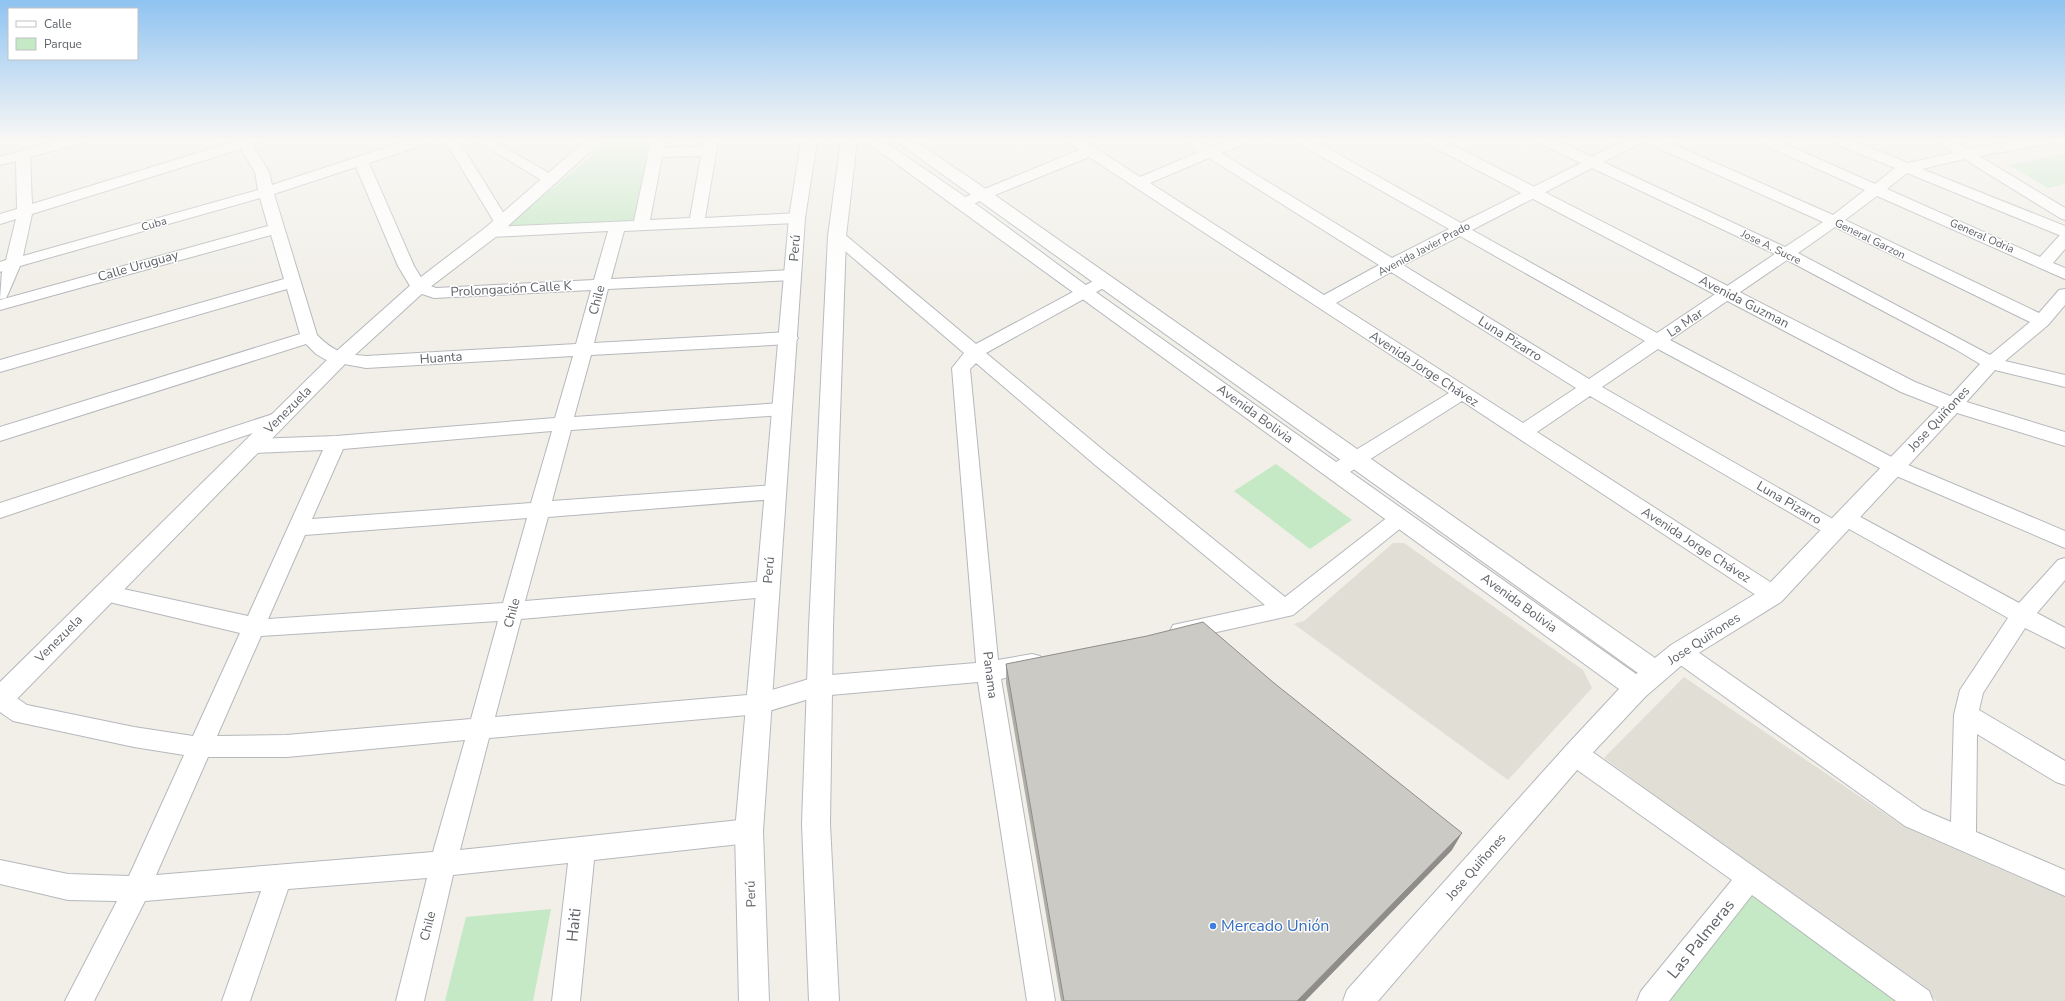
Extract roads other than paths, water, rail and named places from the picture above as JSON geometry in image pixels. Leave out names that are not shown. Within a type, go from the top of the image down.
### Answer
[{"type":"street","points":[[0,294],[6,265],[26,212],[25,188]]},
{"type":"street","points":[[0,219],[102,188]]},
{"type":"street","name":"Huanta","points":[[265,188],[310,337],[323,351],[338,360],[366,362],[789,338]]},
{"type":"street","name":"Cuba","points":[[6,265],[279,188]]},
{"type":"street","points":[[372,188],[406,266],[419,287]]},
{"type":"street","points":[[476,188],[496,227],[616,226],[797,218]]},
{"type":"street","name":"Venezuela","points":[[0,699],[338,360],[419,287],[496,227],[542,188]]},
{"type":"street","points":[[641,225],[648,188]]},
{"type":"street","points":[[697,222],[703,188]]},
{"type":"street","name":"Perú","points":[[754,1001],[749,831],[775,492],[789,338],[797,218],[802,188]]},
{"type":"street","points":[[824,1001],[816,824],[819,686],[837,236],[843,188]]},
{"type":"street","name":"Avenida Bolivia","points":[[941,188],[1400,518],[1647,680]]},
{"type":"street","name":"Avenida Bolivia","points":[[972,188],[1355,460],[1647,680]]},
{"type":"street","points":[[963,203],[1001,188]]},
{"type":"street","name":"Avenida Jorge Chávez","points":[[1144,188],[1773,595]]},
{"type":"street","name":"Luna Pizarro","points":[[1265,188],[1590,388],[1840,523],[2022,615],[2065,639]]},
{"type":"street","points":[[1386,188],[1658,341],[1894,467],[2065,540]]},
{"type":"street","name":"Avenida Guzman","points":[[1524,188],[1908,387],[1953,405],[2065,439]]},
{"type":"street","name":"Avenida Javier Prado","points":[[1323,303],[1541,188]]},
{"type":"street","name":"Jose A. Sucre","points":[[1644,188],[1786,253],[1991,362],[2065,381]]},
{"type":"street","name":"General Garzon","points":[[1759,188],[1834,221],[2042,321]]},
{"type":"street","name":"General Odria","points":[[1875,188],[2065,274]]},
{"type":"street","points":[[1954,188],[2065,232]]},
{"type":"street","points":[[2021,188],[2065,215]]},
{"type":"street","name":"La Mar","points":[[1522,433],[1728,294],[1878,189]]},
{"type":"street","points":[[2042,201],[2065,196]]},
{"type":"street","name":"Chile","points":[[410,1001],[443,864],[564,424],[616,226]]},
{"type":"street","name":"Calle Uruguay","points":[[0,305],[277,228]]},
{"type":"street","points":[[837,236],[976,351],[1101,459],[1286,609]]},
{"type":"street","points":[[2043,264],[2065,239]]},
{"type":"street","name":"Prolongación Calle K","points":[[419,287],[434,293],[793,275]]},
{"type":"street","points":[[0,366],[293,282]]},
{"type":"street","name":"Panama","points":[[1041,1001],[988,672],[960,368],[976,351],[1103,282]]},
{"type":"street","name":"Jose Quiñones","points":[[1358,1001],[1574,754],[1647,680],[1680,652],[1773,595],[1953,405],[1991,362],[2042,321],[2065,294]]},
{"type":"street","points":[[0,434],[310,337]]},
{"type":"street","points":[[1335,472],[1462,393]]},
{"type":"street","points":[[252,446],[336,443],[564,424],[782,409]]},
{"type":"street","points":[[0,511],[279,418]]},
{"type":"street","points":[[2042,433],[2065,443]]},
{"type":"street","points":[[79,1001],[137,889],[199,747],[255,627],[336,443]]},
{"type":"street","points":[[298,528],[775,492]]},
{"type":"street","points":[[1160,636],[1286,609],[1400,518]]},
{"type":"street","points":[[1963,839],[1966,715],[1972,690],[2022,615],[2065,566]]},
{"type":"street","points":[[105,593],[255,627],[271,628],[513,611],[768,589]]},
{"type":"street","points":[[1680,652],[1914,818],[2065,883]]},
{"type":"street","points":[[0,694],[0,699],[21,714],[134,737],[199,747],[287,746],[759,704],[819,686],[988,672],[1051,659]]},
{"type":"street","points":[[1966,715],[2065,774]]},
{"type":"street","points":[[1574,754],[1750,878],[1918,1001]]},
{"type":"street","points":[[0,872],[68,887],[137,889],[443,864],[749,831]]},
{"type":"street","name":"Haiti","points":[[566,1001],[582,849]]},
{"type":"street","points":[[236,1001],[279,877]]},
{"type":"street","name":"Las Palmeras","points":[[1651,1001],[1750,878]]},
{"type":"place","name":"Mercado Unión","points":[[1213,926]]}]
